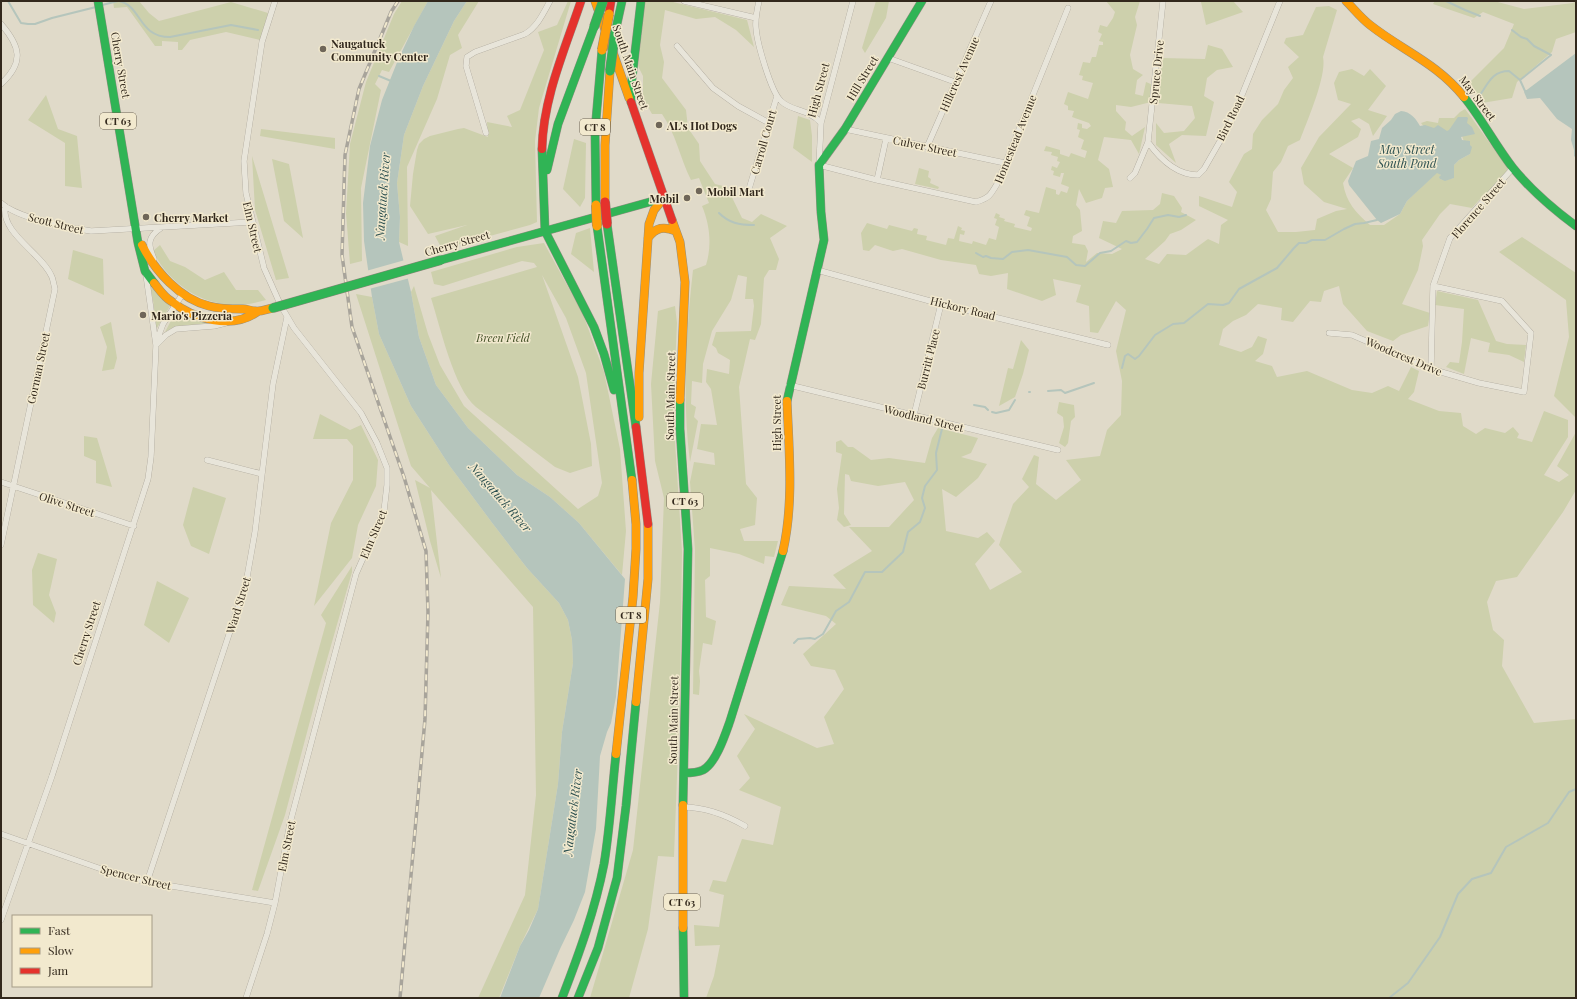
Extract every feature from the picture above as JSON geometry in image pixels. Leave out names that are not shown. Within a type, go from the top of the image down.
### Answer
[{"type":"main road","name":"Cherry Street","points":[[98,1],[135,229],[145,271],[162,293],[175,305],[195,315],[229,322],[250,317],[257,312],[664,198]]},
{"type":"main road","points":[[582,1],[551,91],[545,114],[542,148],[545,231],[586,309],[600,341],[611,379],[632,476]]},
{"type":"main road","name":"South Main Street","points":[[595,1],[676,231],[682,256],[685,282],[680,429],[688,549],[684,773],[682,806]]},
{"type":"main road","points":[[544,187],[558,124],[603,1]]},
{"type":"main road","name":"CT 8","points":[[562,998],[587,932],[600,886],[604,862],[635,573],[636,524],[632,476],[601,261],[596,205],[595,131],[602,50],[611,1]]},
{"type":"main road","name":"CT 8","points":[[578,998],[598,948],[617,878],[645,626],[648,579],[649,531],[639,449],[611,259],[606,202],[605,138],[610,71],[615,33],[622,1]]},
{"type":"main road","points":[[631,102],[631,87],[641,1]]},
{"type":"main road","name":"Hill Street","points":[[819,165],[845,129],[922,1]]},
{"type":"main road","name":"May Street","points":[[1346,1],[1354,12],[1369,25],[1424,59],[1449,81],[1469,105],[1513,168],[1542,199],[1576,226]]},
{"type":"main road","name":"High Street","points":[[684,773],[695,773],[705,769],[713,758],[718,747],[729,720],[782,557],[787,534],[790,478],[787,412],[789,385],[824,240],[819,165]]},
{"type":"main road","points":[[639,449],[639,373],[648,238],[651,216],[664,198]]},
{"type":"main road","points":[[648,238],[656,228],[663,226],[676,231]]},
{"type":"main road","name":"Cherry Street","points":[[135,229],[150,261],[182,295],[213,308],[248,309],[257,312]]},
{"type":"main road","name":"CT 63","points":[[682,806],[684,998]]},
{"type":"street","name":"Elm Street","points":[[246,998],[267,934],[275,903],[290,823],[356,574],[384,511],[387,485],[387,468],[368,426],[360,413],[286,317],[264,268],[252,222],[246,192],[244,161],[262,42],[275,1]]},
{"type":"street","points":[[486,133],[466,66],[467,57],[475,52],[525,34],[531,30],[550,1]]},
{"type":"street","points":[[684,1],[756,18]]},
{"type":"street","points":[[759,1],[756,18],[756,30],[760,51],[777,96],[782,102],[809,113],[821,123]]},
{"type":"street","name":"High Street","points":[[819,165],[821,123],[853,1]]},
{"type":"street","name":"Hillcrest Avenue","points":[[927,147],[991,1]]},
{"type":"street","name":"Spruce Drive","points":[[1130,178],[1135,173],[1148,142],[1162,1]]},
{"type":"street","name":"Bird Road","points":[[1148,142],[1157,155],[1174,168],[1190,175],[1198,175],[1204,169],[1231,122],[1280,1]]},
{"type":"street","name":"Homestead Avenue","points":[[819,165],[877,180],[976,202],[986,199],[992,194],[1068,8]]},
{"type":"street","points":[[1,24],[15,44],[18,57],[14,68],[1,84]]},
{"type":"street","points":[[677,46],[713,88],[738,106],[769,123]]},
{"type":"street","points":[[888,58],[955,82]]},
{"type":"street","name":"Carroll Court","points":[[749,189],[777,96]]},
{"type":"street","name":"Culver Street","points":[[845,129],[1005,163]]},
{"type":"street","points":[[877,180],[886,138]]},
{"type":"street","name":"Florence Street","points":[[1431,369],[1433,286],[1450,238],[1513,168]]},
{"type":"street","name":"Scott Street","points":[[2,206],[34,218],[65,227],[91,231],[252,222]]},
{"type":"street","name":"Gorman Street","points":[[1,545],[54,289],[52,276],[22,242],[7,220],[2,206]]},
{"type":"street","points":[[158,269],[151,253],[149,243],[152,236],[162,227]]},
{"type":"street","name":"Hickory Road","points":[[817,270],[942,304],[1108,345]]},
{"type":"street","name":"Cherry Street","points":[[1,920],[29,843],[146,491],[150,468],[156,345],[145,271]]},
{"type":"street","name":"Woodcrest Drive","points":[[1329,333],[1352,335],[1431,369],[1478,384],[1524,392],[1531,333],[1502,301],[1433,286]]},
{"type":"street","name":"Cherry Street","points":[[156,345],[160,330],[182,295]]},
{"type":"street","name":"Burritt Place","points":[[914,415],[942,304]]},
{"type":"street","name":"Ward Street","points":[[148,882],[246,583],[255,532],[272,384],[286,317]]},
{"type":"street","name":"Cherry Street","points":[[156,345],[166,335],[176,329],[214,326],[229,322]]},
{"type":"street","name":"Woodland Street","points":[[789,385],[1058,450]]},
{"type":"street","points":[[207,460],[262,474]]},
{"type":"street","name":"Olive Street","points":[[1,482],[134,526]]},
{"type":"street","points":[[682,806],[706,810],[730,818],[745,826]]},
{"type":"street","name":"Spencer Street","points":[[1,834],[107,871],[148,882],[275,903]]},
{"type":"green space","points":[[113,1],[139,1],[149,13],[159,21],[231,2],[268,13],[260,40],[226,32],[190,40],[182,50],[178,50],[178,42],[162,41],[162,46],[155,46],[127,7],[114,8]]},
{"type":"green space","points":[[402,1],[428,1],[389,72],[382,70],[375,84],[381,90],[361,188],[362,261],[350,264],[346,213],[350,144],[366,82],[394,14]]},
{"type":"green space","points":[[467,1],[479,1],[458,35],[462,48],[450,55],[437,99],[407,167],[408,246],[399,242],[400,217],[397,183],[404,135],[423,86],[454,21]]},
{"type":"green space","points":[[568,1],[571,1],[539,108],[535,141],[537,222],[442,249],[435,236],[467,225],[428,234],[410,206],[413,174],[419,144],[430,136],[464,128],[488,137],[487,122],[512,127],[507,116],[520,110],[544,50],[538,32],[557,25]]},
{"type":"green space","points":[[645,1],[669,1],[747,20],[754,47],[736,30],[715,17],[696,19],[665,10],[660,45],[664,62],[662,78],[686,110],[688,128],[699,144],[700,161],[715,184],[727,187],[742,218],[752,222],[761,214],[787,226],[770,238],[779,259],[776,270],[769,270],[764,278],[761,324],[755,340],[750,339],[739,387],[746,484],[757,498],[755,525],[740,529],[744,541],[778,541],[774,557],[765,556],[764,564],[739,554],[710,548],[710,576],[705,580],[706,617],[716,621],[712,645],[703,643],[699,671],[699,695],[693,694],[695,550],[690,482],[694,462],[715,465],[714,453],[697,449],[701,424],[717,425],[711,389],[706,382],[707,369],[729,374],[730,360],[718,353],[716,348],[712,345],[716,332],[751,331],[754,306],[753,299],[745,299],[747,277],[738,275],[731,300],[712,331],[703,364],[702,383],[692,381],[691,404],[696,407],[694,417],[698,421],[690,462],[686,415],[688,317],[693,270],[706,265],[708,258],[709,236],[707,221],[702,206],[709,203],[699,178],[691,180],[671,130],[662,114],[652,114],[643,98],[643,76],[638,66]]},
{"type":"green space","points":[[876,1],[889,1],[886,18],[865,53],[862,48]]},
{"type":"green space","points":[[1106,1],[1140,1],[1135,17],[1137,25],[1130,55],[1133,69],[1143,75],[1137,80],[1135,94],[1143,96],[1146,82],[1153,85],[1151,102],[1131,107],[1116,105],[1116,111],[1126,122],[1125,130],[1132,136],[1145,127],[1139,154],[1131,140],[1104,137],[1098,160],[1109,169],[1113,187],[1105,188],[1102,198],[1086,203],[1079,189],[1076,205],[1080,210],[1082,231],[1073,236],[1072,243],[1085,245],[1088,251],[1086,262],[1097,253],[1112,254],[1122,249],[1099,238],[1103,221],[1116,223],[1122,211],[1153,210],[1160,204],[1162,193],[1174,196],[1182,208],[1181,212],[1196,220],[1181,230],[1170,234],[1165,241],[1145,259],[1159,264],[1167,254],[1186,255],[1208,239],[1219,244],[1221,225],[1228,220],[1199,206],[1199,196],[1232,207],[1237,192],[1229,182],[1244,154],[1252,149],[1253,134],[1262,120],[1278,104],[1284,90],[1293,78],[1288,67],[1299,57],[1284,43],[1286,38],[1303,35],[1316,7],[1329,6],[1337,10],[1323,57],[1322,75],[1319,87],[1300,140],[1288,146],[1281,162],[1273,172],[1271,199],[1266,210],[1278,232],[1315,230],[1317,219],[1336,211],[1347,209],[1324,202],[1304,184],[1301,168],[1319,137],[1351,104],[1338,100],[1334,83],[1339,72],[1352,69],[1364,76],[1370,69],[1386,86],[1368,110],[1387,116],[1373,136],[1369,124],[1359,118],[1351,121],[1361,129],[1358,137],[1329,154],[1353,168],[1343,183],[1344,190],[1352,207],[1370,225],[1384,225],[1400,214],[1407,201],[1437,172],[1441,175],[1440,179],[1445,180],[1454,178],[1454,165],[1459,160],[1470,154],[1466,149],[1461,132],[1451,138],[1425,128],[1421,123],[1427,121],[1438,123],[1439,118],[1454,118],[1465,109],[1508,166],[1504,181],[1479,200],[1472,208],[1450,204],[1440,214],[1422,240],[1423,246],[1418,270],[1402,304],[1430,313],[1428,326],[1401,335],[1393,341],[1367,331],[1343,304],[1339,286],[1324,291],[1321,302],[1310,301],[1293,322],[1281,320],[1282,308],[1258,304],[1246,315],[1233,321],[1223,329],[1219,345],[1241,352],[1252,347],[1258,336],[1267,339],[1263,354],[1255,361],[1272,366],[1277,377],[1307,371],[1352,390],[1372,393],[1388,386],[1399,391],[1411,367],[1419,371],[1414,392],[1408,399],[1439,411],[1461,413],[1463,426],[1476,434],[1485,428],[1505,433],[1513,427],[1519,434],[1517,438],[1532,442],[1544,411],[1568,420],[1568,437],[1544,475],[1559,482],[1569,475],[1557,466],[1576,432],[1576,490],[1563,512],[1517,577],[1496,581],[1487,602],[1493,630],[1504,640],[1502,666],[1534,723],[1576,719],[1576,998],[706,998],[714,976],[720,945],[695,946],[694,925],[719,927],[724,895],[709,891],[713,880],[726,882],[742,839],[773,845],[781,807],[739,790],[750,778],[737,756],[755,729],[744,714],[817,748],[834,744],[824,717],[844,689],[835,670],[811,666],[803,654],[836,624],[826,616],[781,605],[789,586],[846,589],[833,575],[872,551],[849,527],[889,527],[914,500],[905,482],[878,486],[851,481],[849,475],[845,474],[844,514],[851,525],[844,527],[837,520],[839,508],[837,489],[842,454],[836,452],[836,442],[841,440],[848,447],[853,447],[871,460],[889,458],[925,463],[932,438],[938,428],[978,438],[971,453],[961,457],[987,464],[978,478],[956,497],[942,489],[946,531],[978,538],[987,532],[995,541],[975,564],[990,590],[1022,572],[999,545],[1013,504],[1029,487],[1022,479],[1034,455],[1039,457],[1036,484],[1056,500],[1081,480],[1066,460],[1100,456],[1107,430],[1121,415],[1122,381],[1116,351],[1126,310],[1116,301],[1098,333],[1090,332],[1089,306],[1076,302],[1081,285],[1053,279],[1056,295],[1042,301],[1007,289],[1008,273],[991,276],[979,274],[976,265],[941,260],[902,249],[893,251],[875,245],[869,251],[863,250],[861,233],[867,223],[887,229],[889,225],[912,231],[914,228],[918,229],[917,234],[927,236],[926,240],[946,245],[948,238],[954,239],[958,226],[962,228],[961,230],[965,231],[964,235],[960,234],[959,241],[972,244],[973,241],[986,245],[989,238],[996,240],[999,227],[995,225],[997,219],[994,218],[996,213],[1000,215],[999,217],[1005,219],[1004,221],[1015,224],[1014,227],[1031,231],[1032,228],[1027,226],[1030,217],[1024,215],[1026,210],[1039,213],[1046,187],[1056,190],[1056,194],[1059,195],[1061,191],[1067,193],[1069,187],[1061,184],[1064,173],[1061,173],[1060,177],[1053,175],[1054,171],[1051,170],[1052,166],[1057,168],[1060,162],[1057,161],[1058,157],[1051,155],[1052,152],[1044,151],[1046,146],[1060,150],[1060,154],[1069,157],[1071,153],[1085,158],[1087,151],[1081,149],[1084,140],[1078,137],[1080,130],[1077,129],[1078,123],[1082,124],[1082,128],[1087,129],[1091,126],[1089,123],[1072,117],[1074,111],[1068,110],[1068,106],[1064,104],[1068,92],[1088,99],[1093,83],[1082,80],[1083,76],[1079,75],[1083,62],[1090,63],[1092,57],[1096,57],[1099,45],[1103,45],[1103,42],[1099,41],[1102,34],[1098,32],[1100,25],[1107,27],[1113,18],[1115,12]]},
{"type":"green space","points":[[1199,1],[1233,1],[1243,12],[1206,25],[1201,2]]},
{"type":"green space","points":[[1435,1],[1494,1],[1524,9],[1573,3],[1576,1],[1576,32],[1556,39],[1552,52],[1517,82],[1512,98],[1482,103],[1468,84],[1504,48],[1514,24],[1483,12],[1474,18],[1433,4]]},
{"type":"green space","points":[[1208,45],[1222,49],[1233,67],[1217,70],[1207,78],[1204,96],[1214,102],[1206,136],[1182,135],[1169,144],[1176,163],[1156,145],[1156,123],[1164,133],[1184,131],[1195,118],[1192,106],[1158,103],[1162,58],[1205,59]]},
{"type":"green space","points":[[46,95],[58,129],[77,136],[82,188],[65,186],[65,143],[28,120]]},
{"type":"green space","points":[[798,116],[810,120],[812,136],[812,162],[793,148]]},
{"type":"green space","points":[[261,129],[335,138],[335,149],[260,136]]},
{"type":"green space","points":[[574,139],[586,143],[585,198],[580,207],[563,189]]},
{"type":"green space","points":[[252,156],[289,278],[276,280],[255,210]]},
{"type":"green space","points":[[272,159],[289,164],[303,238],[284,221]]},
{"type":"green space","points":[[919,168],[929,171],[928,177],[931,179],[930,183],[939,187],[938,189],[915,184]]},
{"type":"green space","points":[[590,228],[594,272],[571,254],[576,233]]},
{"type":"green space","points":[[1522,237],[1576,273],[1576,418],[1554,396],[1569,337],[1566,300],[1499,252]]},
{"type":"green space","name":"Breen Field","points":[[544,243],[583,314],[604,372],[620,449],[626,531],[622,575],[579,523],[550,497],[517,475],[468,428],[436,385],[419,337],[411,292],[414,286],[428,334],[440,365],[464,406],[578,509],[598,496],[602,483],[586,373],[566,318],[542,275],[578,377],[591,444],[592,466],[570,473],[555,467],[476,407],[468,398],[454,372],[431,298],[537,267],[534,263],[522,261],[443,286],[434,284],[431,272],[517,247]]},
{"type":"green space","points":[[160,245],[170,261],[185,267],[205,280],[224,272],[236,290],[258,290],[266,300],[238,305],[225,304],[199,297],[177,282],[159,263],[153,251]]},
{"type":"green space","points":[[73,250],[103,259],[104,295],[68,279]]},
{"type":"green space","points":[[150,286],[170,306],[157,328],[156,327]]},
{"type":"green space","points":[[1437,291],[1478,300],[1496,341],[1507,344],[1526,345],[1524,362],[1509,355],[1488,352],[1490,343],[1471,338],[1464,374],[1446,367],[1450,362],[1459,363],[1464,309],[1435,305]]},
{"type":"green space","points":[[356,294],[372,297],[379,334],[411,406],[449,465],[527,568],[559,603],[568,620],[572,640],[573,663],[562,732],[558,784],[538,909],[520,946],[499,998],[478,998],[525,895],[536,795],[533,607],[431,490],[441,578],[415,480],[430,488],[411,466]]},
{"type":"green space","points":[[675,306],[677,323],[673,410],[682,551],[680,696],[674,857],[658,856],[648,929],[629,998],[590,998],[633,850],[660,602],[664,498],[655,461],[651,384],[658,311]]},
{"type":"green space","points":[[180,312],[210,323],[174,327],[165,332],[175,313]]},
{"type":"green space","points":[[111,322],[117,358],[114,369],[102,371],[107,347],[100,327]]},
{"type":"green space","points":[[1021,340],[1029,350],[1023,374],[1015,397],[999,406],[1008,368],[1013,369]]},
{"type":"green space","points":[[1059,402],[1074,405],[1075,417],[1071,421],[1068,443],[1065,447],[1059,443],[1064,427],[1063,417],[1057,413]]},
{"type":"green space","points":[[320,414],[350,430],[361,425],[378,460],[376,486],[358,525],[352,558],[314,606],[331,523],[353,480],[353,446],[347,439],[313,439]]},
{"type":"green space","points":[[84,436],[97,438],[112,487],[96,483],[96,461],[84,456]]},
{"type":"green space","points":[[193,487],[226,498],[209,554],[191,546],[183,525]]},
{"type":"green space","points":[[38,553],[57,559],[49,595],[56,613],[54,623],[33,605],[32,570]]},
{"type":"green space","points":[[352,566],[352,572],[285,815],[258,891],[252,890],[326,623],[321,615]]},
{"type":"green space","points":[[157,581],[189,598],[169,643],[144,625]]},
{"type":"water","name":"Naugatuck River","points":[[428,1],[467,1],[454,21],[423,86],[404,135],[397,183],[400,217],[399,242],[411,292],[419,337],[436,385],[468,428],[517,475],[550,497],[579,523],[625,579],[616,697],[611,723],[600,756],[596,829],[585,892],[539,998],[500,998],[520,946],[538,909],[558,784],[562,732],[573,663],[572,640],[568,620],[559,603],[527,568],[449,465],[411,406],[379,334],[364,241],[363,203],[370,146],[382,100],[398,60]]},
{"type":"water","points":[[1576,53],[1576,158],[1574,156],[1571,140],[1572,129],[1557,119],[1540,98],[1527,99],[1524,92]]},
{"type":"water","name":"May Street South Pond","points":[[1401,111],[1410,114],[1420,126],[1425,125],[1434,128],[1438,125],[1447,131],[1458,117],[1467,117],[1467,123],[1472,127],[1475,134],[1461,137],[1462,140],[1470,141],[1470,145],[1472,147],[1470,154],[1459,160],[1454,165],[1454,178],[1445,181],[1440,179],[1439,177],[1441,175],[1437,173],[1407,201],[1400,214],[1381,223],[1349,185],[1348,181],[1356,161],[1368,156],[1371,141],[1379,139],[1382,128],[1395,114]]},
{"type":"pier","points":[[405,260],[410,278],[369,289],[366,271]]},
{"type":"waterway","points":[[8,1],[21,23],[28,24],[35,24],[52,18],[96,7]]},
{"type":"waterway","points":[[102,5],[118,1]]},
{"type":"waterway","points":[[119,1],[132,9],[146,27],[160,36],[170,37],[231,25],[258,30]]},
{"type":"waterway","points":[[1446,1],[1480,16]]},
{"type":"waterway","points":[[1512,30],[1521,37],[1527,39],[1534,46],[1551,55],[1520,80],[1525,91],[1527,91]]},
{"type":"waterway","points":[[1480,95],[1491,79],[1498,73],[1509,71],[1520,80]]},
{"type":"waterway","points":[[379,76],[391,81]]},
{"type":"waterway","points":[[719,213],[735,223],[754,225]]},
{"type":"waterway","points":[[976,253],[983,257],[986,256],[1003,259],[1012,252],[1028,250],[1067,257],[1076,265],[1085,266],[1100,253],[1111,251],[1126,241],[1131,243],[1137,242],[1154,218],[1168,215],[1179,217],[1186,215]]},
{"type":"waterway","points":[[1122,368],[1125,356],[1128,354],[1135,359],[1155,335],[1173,324],[1184,323],[1208,304],[1223,305],[1229,303],[1239,289],[1277,268],[1299,243],[1306,243],[1312,240],[1325,240],[1355,224],[1377,220]]},
{"type":"waterway","points":[[1048,391],[1061,390],[1065,393],[1094,383]]},
{"type":"waterway","points":[[992,412],[996,413],[1009,410],[1015,400]]},
{"type":"waterway","points":[[974,405],[985,407],[988,410]]},
{"type":"waterway","points":[[794,643],[798,639],[815,639],[823,634],[836,611],[849,602],[865,572],[882,572],[903,552],[908,532],[920,522],[925,508],[922,498],[925,486],[937,470],[936,453],[942,429]]},
{"type":"waterway","points":[[1389,998],[1408,983],[1440,937],[1458,894],[1472,879],[1491,873],[1506,847],[1548,823],[1569,792],[1576,789]]},
{"type":"railway","points":[[398,1],[391,12],[359,89],[345,155],[342,255],[352,327],[404,477],[426,551],[428,612],[425,719],[400,998]]},
{"type":"traffic: fast","points":[[98,1],[138,243],[145,271],[154,283]]},
{"type":"traffic: fast","points":[[594,27],[603,1]]},
{"type":"traffic: fast","points":[[615,33],[622,1]]},
{"type":"traffic: fast","points":[[631,102],[631,87],[641,1]]},
{"type":"traffic: fast","points":[[787,401],[824,240],[819,165],[845,129],[922,1]]},
{"type":"traffic: fast","points":[[547,170],[558,124],[594,27]]},
{"type":"traffic: fast","points":[[610,71],[615,33]]},
{"type":"traffic: fast","points":[[596,205],[595,131],[602,50]]},
{"type":"traffic: fast","points":[[1464,97],[1513,168],[1543,199],[1576,226]]},
{"type":"traffic: fast","points":[[542,149],[545,231],[594,327],[604,354],[614,390]]},
{"type":"traffic: fast","points":[[441,260],[664,198]]},
{"type":"traffic: fast","points":[[607,224],[636,427]]},
{"type":"traffic: fast","points":[[597,226],[632,480]]},
{"type":"traffic: fast","points":[[273,308],[441,260]]},
{"type":"traffic: fast","points":[[680,400],[680,429],[688,549],[683,805]]},
{"type":"traffic: fast","points":[[684,773],[703,770],[712,761],[720,748],[726,734],[783,551]]},
{"type":"traffic: fast","points":[[578,998],[598,948],[617,878],[626,806],[636,702]]},
{"type":"traffic: fast","points":[[562,998],[586,932],[604,864],[616,754]]},
{"type":"traffic: fast","points":[[683,928],[684,998]]},
{"type":"traffic: slow","points":[[595,1],[629,98]]},
{"type":"traffic: slow","points":[[1346,1],[1370,25],[1443,75],[1464,97]]},
{"type":"traffic: slow","points":[[602,50],[609,14]]},
{"type":"traffic: slow","points":[[605,202],[605,145],[610,71]]},
{"type":"traffic: slow","points":[[639,417],[639,373],[649,224],[654,210],[664,198]]},
{"type":"traffic: slow","points":[[596,205],[597,226]]},
{"type":"traffic: slow","points":[[672,220],[680,242],[685,282],[680,400]]},
{"type":"traffic: slow","points":[[648,238],[660,228],[668,228],[676,231]]},
{"type":"traffic: slow","points":[[142,245],[147,255],[161,274],[178,290],[198,302],[217,308],[244,309],[252,311],[262,311],[273,308]]},
{"type":"traffic: slow","points":[[154,283],[168,299],[190,313],[201,317],[225,321],[247,317],[257,312]]},
{"type":"traffic: slow","points":[[783,551],[789,514],[790,495],[787,401]]},
{"type":"traffic: slow","points":[[616,754],[633,597],[636,549],[636,524],[632,480]]},
{"type":"traffic: slow","points":[[636,702],[648,579],[648,524]]},
{"type":"traffic: slow","points":[[683,805],[683,928]]},
{"type":"traffic: jam","points":[[542,149],[543,130],[551,92],[581,1]]},
{"type":"traffic: jam","points":[[609,14],[611,1]]},
{"type":"traffic: jam","points":[[631,102],[672,220]]},
{"type":"traffic: jam","points":[[605,202],[607,224]]},
{"type":"traffic: jam","points":[[636,427],[648,524]]},
{"type":"place","name":"Naugatuck Community Center","points":[[323,49]]},
{"type":"place","name":"AL's Hot Dogs","points":[[659,125]]},
{"type":"place","name":"Mobil Mart","points":[[699,191]]},
{"type":"place","name":"Mobil","points":[[687,198]]},
{"type":"place","name":"Cherry Market","points":[[146,217]]},
{"type":"place","name":"Mario's Pizzeria","points":[[143,315]]}]
